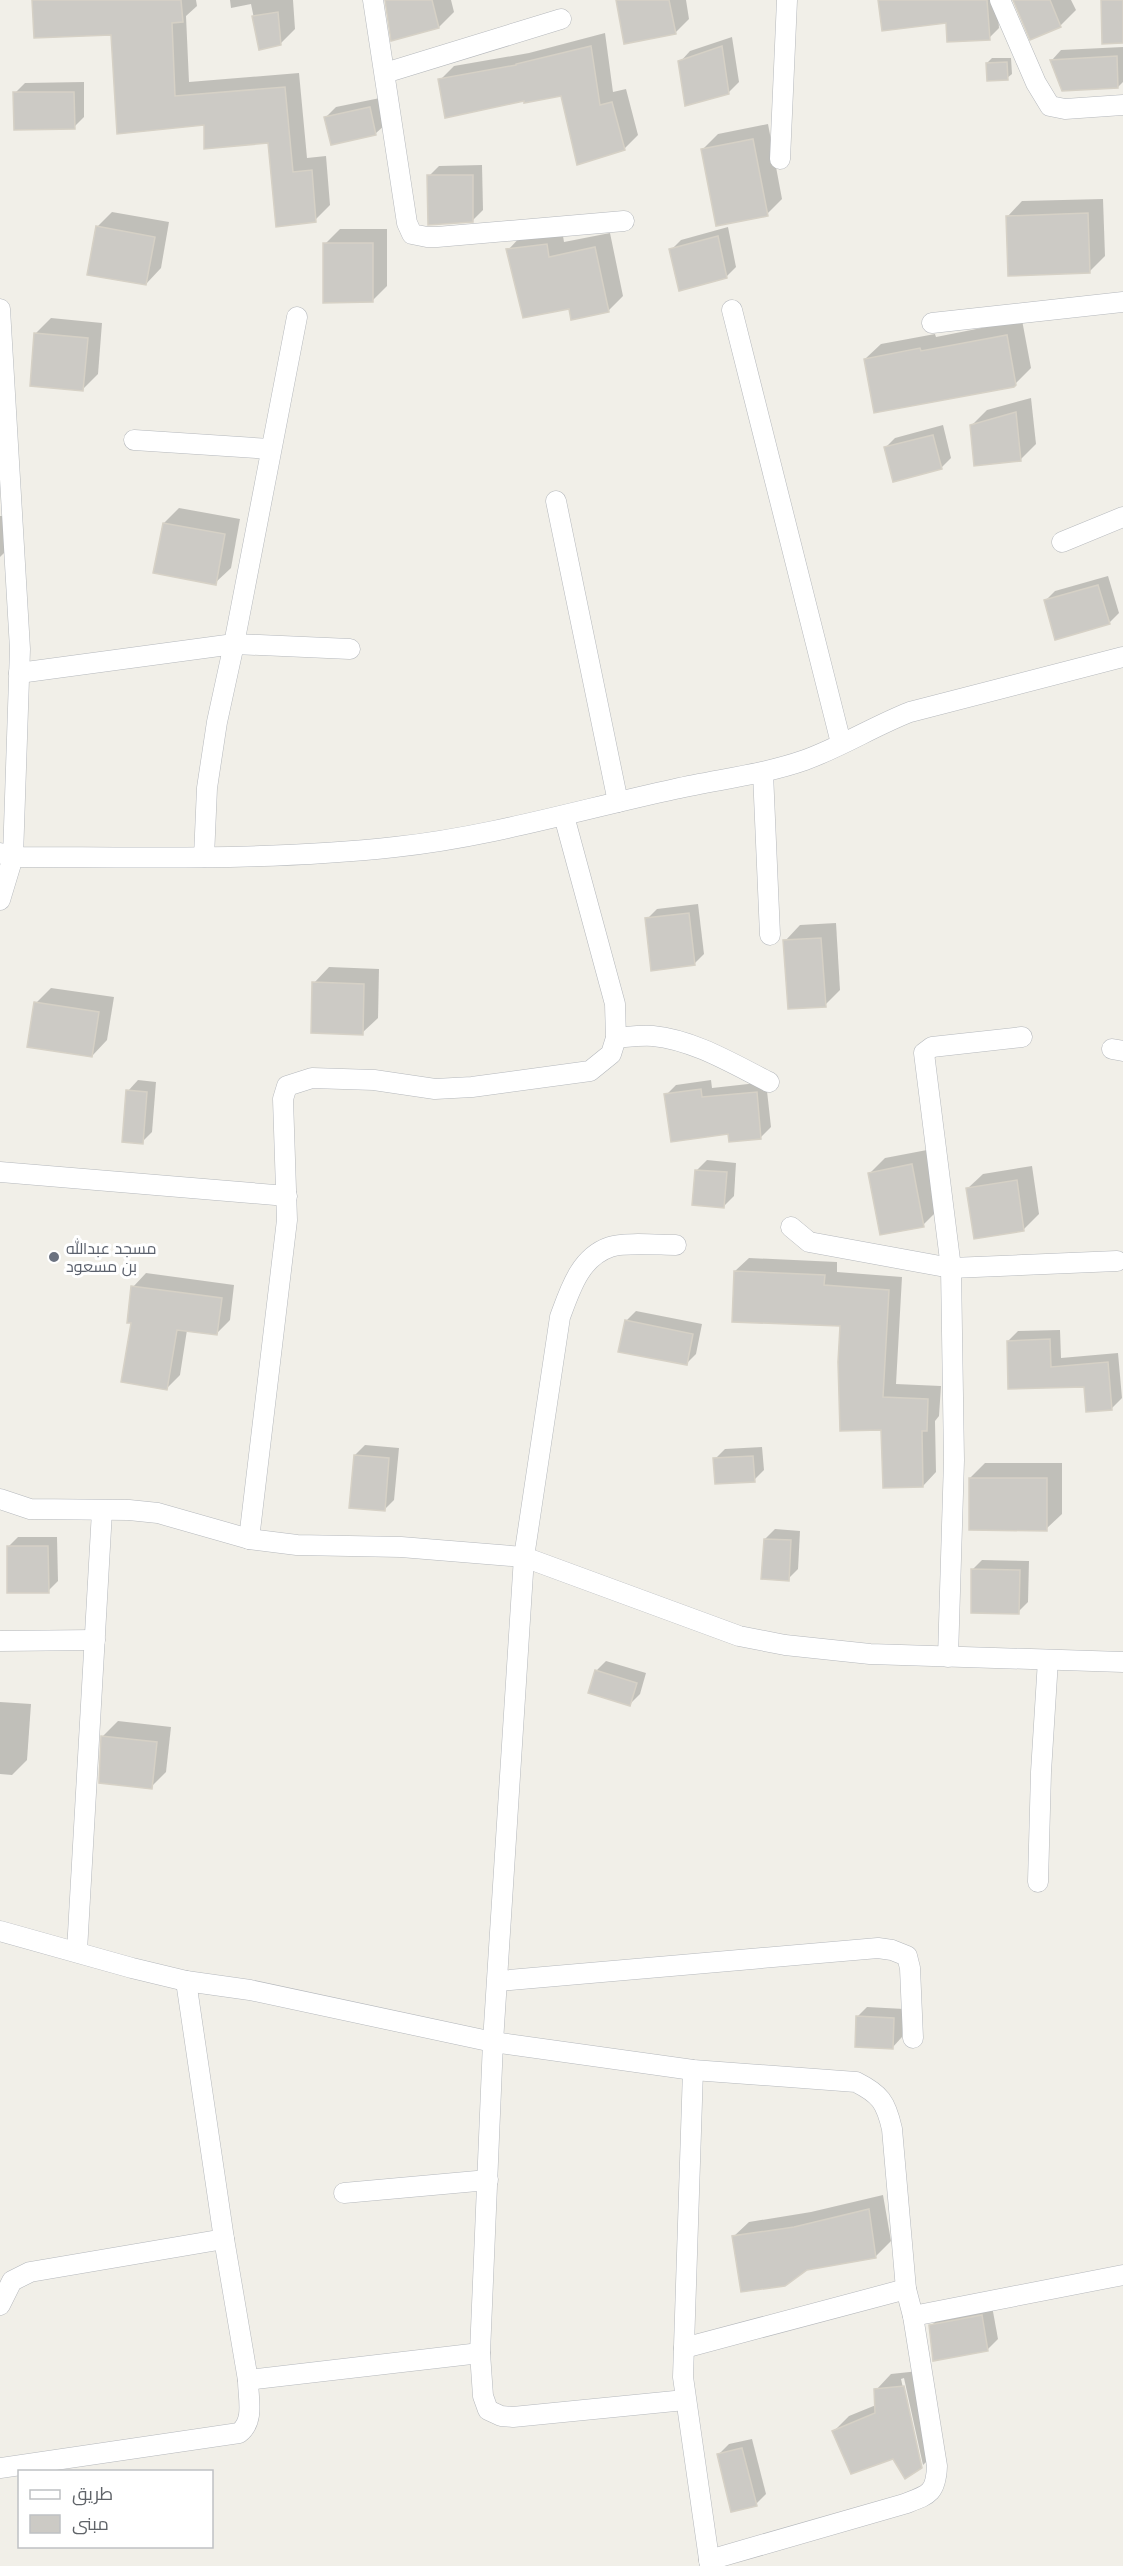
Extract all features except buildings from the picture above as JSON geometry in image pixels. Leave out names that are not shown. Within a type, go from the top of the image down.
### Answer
[{"type":"street","points":[[373,0],[407,223],[412,234],[437,237],[624,221]]},
{"type":"street","points":[[780,159],[787,0]]},
{"type":"street","points":[[1000,0],[1039,89],[1050,105],[1065,109],[1123,105]]},
{"type":"street","points":[[385,73],[561,19]]},
{"type":"street","points":[[932,323],[1123,302]]},
{"type":"street","points":[[0,309],[9,601],[20,673],[6,855],[0,900]]},
{"type":"street","points":[[732,310],[841,743]]},
{"type":"street","points":[[204,857],[209,767],[297,317]]},
{"type":"street","points":[[134,440],[270,449]]},
{"type":"street","points":[[556,501],[618,802]]},
{"type":"street","points":[[1062,542],[1123,517]]},
{"type":"street","points":[[20,673],[234,644],[350,649]]},
{"type":"street","points":[[6,855],[204,857],[282,855],[395,847],[473,836],[676,788],[763,773],[820,754],[910,712],[1123,657]]},
{"type":"street","points":[[763,773],[770,935]]},
{"type":"street","points":[[249,1539],[286,1230],[283,1099],[287,1086],[312,1078],[374,1080],[435,1089],[472,1087],[577,1074],[590,1071],[602,1063],[611,1054],[616,1038],[615,1004],[564,816]]},
{"type":"street","points":[[616,1038],[653,1036],[684,1043],[722,1058],[769,1082]]},
{"type":"street","points":[[948,1657],[954,1460],[951,1268],[924,1053],[932,1047],[1023,1037]]},
{"type":"street","points":[[0,1172],[287,1196]]},
{"type":"street","points":[[791,1227],[809,1242],[951,1268],[1117,1261]]},
{"type":"street","points":[[676,1245],[612,1246],[596,1254],[582,1268],[572,1284],[560,1317],[524,1557],[493,2042],[480,2353],[483,2396],[488,2410],[501,2416],[513,2417],[685,2400]]},
{"type":"street","points":[[0,1498],[30,1509],[129,1510],[158,1513],[249,1539],[297,1545],[401,1547],[524,1557],[739,1636],[785,1645],[870,1654],[1123,1662]]},
{"type":"street","points":[[77,1951],[102,1511]]},
{"type":"street","points":[[0,1641],[95,1640]]},
{"type":"street","points":[[1038,1882],[1041,1772],[1048,1660]]},
{"type":"street","points":[[0,1932],[186,1981],[250,1990],[493,2042],[693,2070],[856,2082],[875,2091],[888,2108],[892,2129],[906,2289],[913,2316],[937,2466],[935,2484],[931,2492],[904,2504],[709,2563],[685,2400],[684,2348],[693,2070]]},
{"type":"street","points":[[498,1981],[878,1948],[907,1956],[910,1968],[913,2038]]},
{"type":"street","points":[[0,2468],[239,2433],[246,2428],[249,2420],[248,2380],[224,2239],[186,1981]]},
{"type":"street","points":[[344,2193],[488,2180]]},
{"type":"street","points":[[0,2305],[12,2281],[30,2272],[224,2239]]},
{"type":"street","points":[[913,2316],[1123,2275]]},
{"type":"street","points":[[684,2348],[906,2289]]},
{"type":"street","points":[[248,2380],[480,2353]]},
{"type":"place","name":"مسجد عبدالله بن مسعود","points":[[54,1257]]}]
